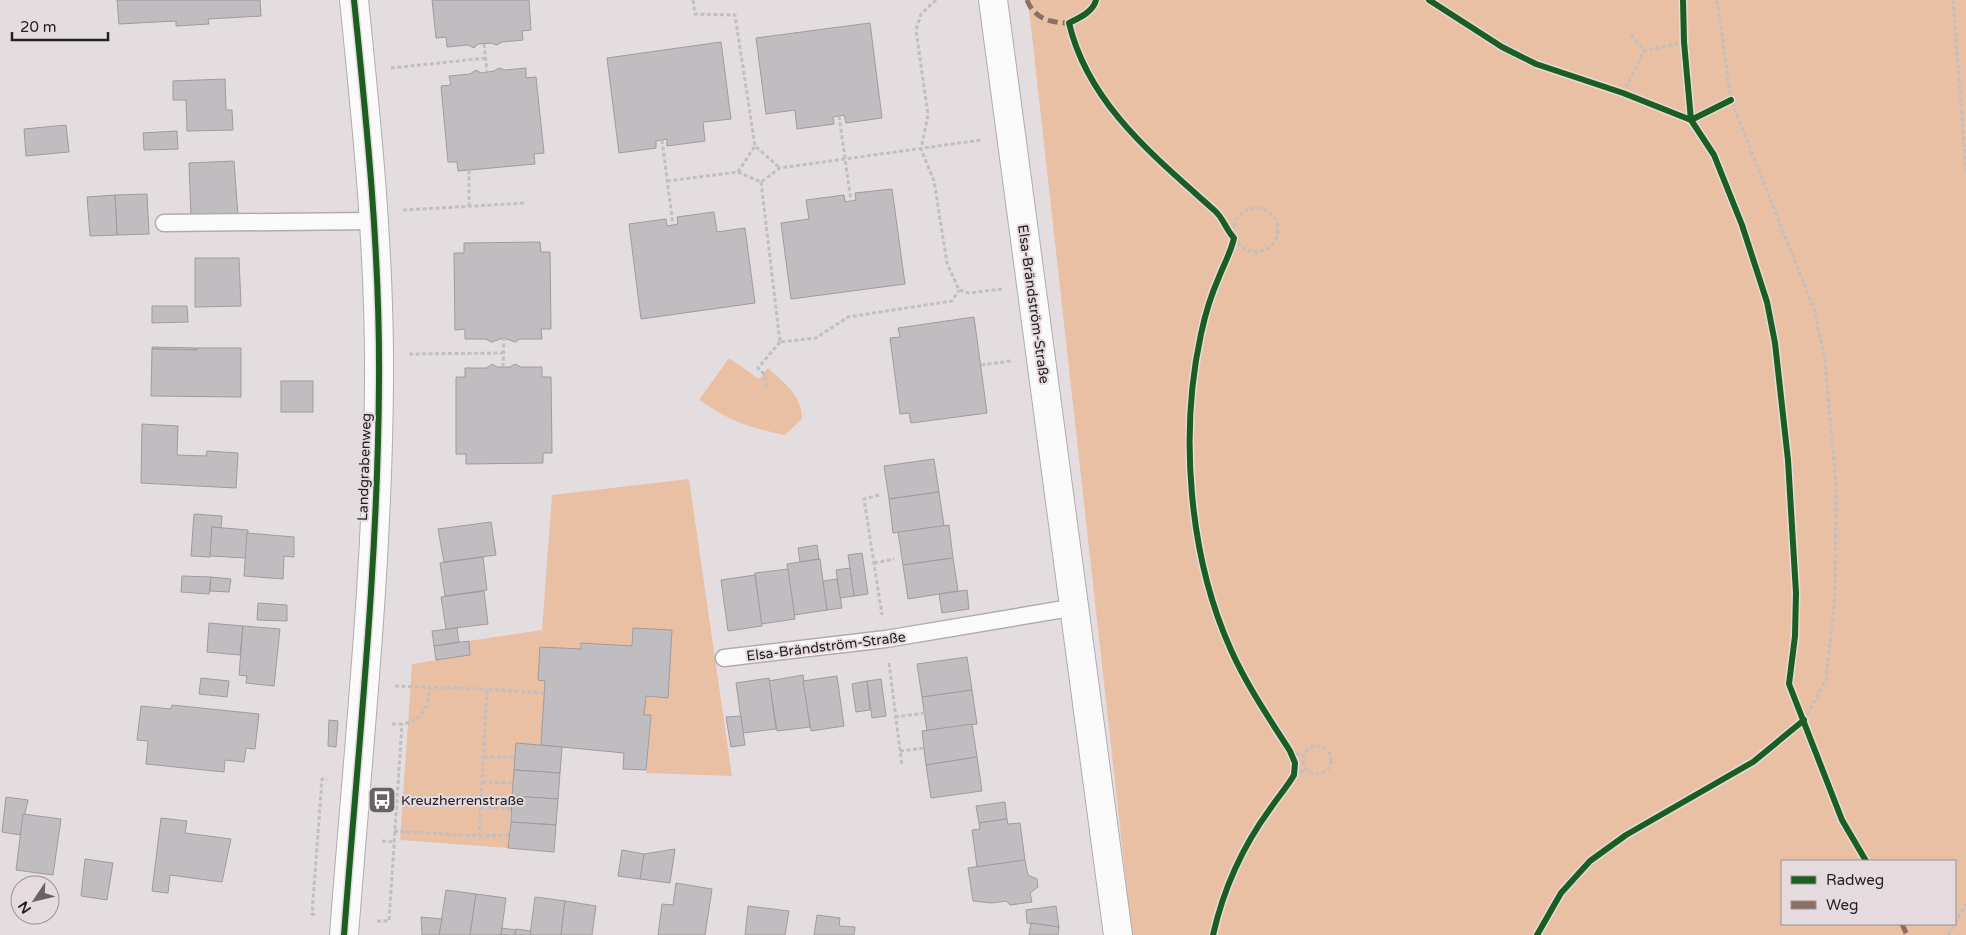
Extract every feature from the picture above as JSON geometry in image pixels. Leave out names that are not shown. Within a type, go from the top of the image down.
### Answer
[{"type":"street","name":"Landgrabenweg","points":[[344,935],[364,686],[377,478],[379,355],[373,217],[354,0]]},
{"type":"street","name":"Elsa-Brändström-Straße","points":[[993,0],[1076,608],[1118,935]]},
{"type":"lane","points":[[164,223],[373,217]]},
{"type":"lane","name":"Elsa-Brändström-Straße","points":[[724,658],[886,640],[1076,608]]},
{"type":"path","points":[[693,0],[695,14],[734,15],[755,146],[780,168]]},
{"type":"path","points":[[936,0],[921,14],[916,30],[928,115],[921,149],[934,181],[947,263],[959,290],[969,293],[1032,284]]},
{"type":"path","points":[[1717,0],[1731,100],[1814,309],[1825,360],[1836,485],[1835,596],[1826,680],[1804,720]]},
{"type":"path","points":[[1953,0],[1966,170]]},
{"type":"path","points":[[1684,34],[1685,51]]},
{"type":"path","points":[[1630,35],[1644,51]]},
{"type":"path","points":[[1644,51],[1684,42]]},
{"type":"path","points":[[484,44],[487,72]]},
{"type":"path","points":[[1623,93],[1644,51]]},
{"type":"path","points":[[361,71],[486,58]]},
{"type":"path","points":[[839,116],[851,201]]},
{"type":"path","points":[[662,140],[673,225]]},
{"type":"path","points":[[761,182],[780,168],[972,142]]},
{"type":"path","points":[[738,172],[755,146]]},
{"type":"path","points":[[469,170],[469,206]]},
{"type":"path","points":[[667,181],[738,172],[761,182]]},
{"type":"path","points":[[761,182],[780,342]]},
{"type":"path","points":[[373,217],[469,206],[526,203]]},
{"type":"path","points":[[1258,207],[1272,213],[1279,227],[1277,240],[1270,248],[1257,252],[1243,248],[1234,238],[1232,231],[1236,220],[1244,210],[1258,207]]},
{"type":"path","points":[[767,386],[764,374],[758,368],[780,342],[816,338],[848,318],[952,301],[959,290]]},
{"type":"path","points":[[504,338],[504,367]]},
{"type":"path","points":[[379,355],[503,353]]},
{"type":"path","points":[[874,563],[894,559]]},
{"type":"path","points":[[364,686],[487,689],[544,693]]},
{"type":"path","points":[[361,723],[402,724],[418,720],[428,699],[430,688]]},
{"type":"path","points":[[479,836],[487,689]]},
{"type":"path","points":[[1800,711],[1804,720]]},
{"type":"path","points":[[895,717],[925,713]]},
{"type":"path","points":[[377,921],[389,921],[402,724]]},
{"type":"path","points":[[1314,745],[1326,748],[1331,756],[1331,766],[1324,773],[1317,775],[1306,769],[1303,756],[1308,748],[1314,745]]},
{"type":"path","points":[[900,751],[926,748]]},
{"type":"path","points":[[1290,751],[1303,756]]},
{"type":"path","points":[[483,757],[515,757]]},
{"type":"path","points":[[1294,774],[1306,769]]},
{"type":"path","points":[[318,915],[312,914],[322,779],[335,780]]},
{"type":"path","points":[[482,782],[513,782]]},
{"type":"path","points":[[481,806],[512,808]]},
{"type":"path","points":[[394,831],[510,836]]},
{"type":"path","points":[[376,840],[394,842]]},
{"type":"path","points":[[1956,922],[1966,904]]},
{"type":"shaded area","points":[[1028,0],[1966,0],[1966,935],[1132,935]]},
{"type":"shaded area","points":[[729,358],[759,379],[768,368],[791,390],[799,403],[802,419],[785,435],[740,423],[699,400]]},
{"type":"shaded area","points":[[689,479],[732,776],[646,773],[651,716],[644,715],[646,696],[668,698],[672,630],[633,628],[632,646],[581,643],[581,649],[545,681],[541,745],[516,744],[508,848],[400,840],[412,664],[470,655],[469,641],[542,630],[552,495]]},
{"type":"building","points":[[117,0],[260,0],[261,16],[208,19],[209,24],[176,26],[176,21],[119,24]]},
{"type":"building","points":[[432,0],[529,0],[531,30],[522,31],[523,40],[502,42],[497,45],[491,43],[478,44],[474,48],[468,45],[447,47],[446,37],[436,38]]},
{"type":"building","points":[[870,23],[882,118],[846,123],[844,115],[833,117],[834,124],[797,129],[795,110],[766,114],[756,38]]},
{"type":"building","points":[[721,42],[731,119],[703,122],[705,141],[667,146],[667,139],[656,141],[656,148],[619,153],[607,58]]},
{"type":"building","points":[[499,68],[505,70],[526,68],[526,78],[536,77],[544,153],[534,154],[535,164],[458,171],[457,162],[448,162],[441,86],[451,85],[449,76],[470,74],[476,70],[481,73],[494,71]]},
{"type":"building","points":[[225,79],[226,110],[232,110],[233,130],[187,131],[186,100],[173,100],[173,81]]},
{"type":"building","points":[[66,125],[69,152],[26,156],[24,129]]},
{"type":"building","points":[[177,131],[178,149],[144,150],[143,133]]},
{"type":"building","points":[[234,161],[238,216],[191,218],[189,163]]},
{"type":"building","points":[[892,189],[905,284],[791,299],[781,223],[809,219],[806,200],[844,195],[845,202],[856,200],[855,193]]},
{"type":"building","points":[[147,194],[149,234],[117,235],[115,195]]},
{"type":"building","points":[[115,195],[117,235],[90,236],[87,197]]},
{"type":"building","points":[[714,212],[717,232],[745,228],[755,303],[641,319],[629,224],[666,219],[667,226],[678,224],[677,217]]},
{"type":"building","points":[[540,242],[541,252],[550,252],[551,329],[541,329],[542,339],[520,339],[515,342],[504,338],[491,342],[486,339],[465,339],[465,329],[455,330],[454,253],[464,253],[464,243]]},
{"type":"building","points":[[195,258],[239,258],[241,306],[195,307]]},
{"type":"building","points":[[152,306],[187,306],[188,322],[152,323]]},
{"type":"building","points":[[974,317],[987,413],[911,423],[909,413],[900,414],[890,338],[900,337],[898,328]]},
{"type":"building","points":[[152,347],[197,348],[197,350],[152,349]]},
{"type":"building","points":[[197,348],[241,348],[241,397],[151,396],[152,349],[197,350]]},
{"type":"building","points":[[492,364],[497,367],[510,367],[515,364],[521,367],[542,367],[542,377],[551,377],[552,453],[543,453],[543,463],[466,464],[466,454],[456,454],[456,377],[465,377],[465,368],[487,368]]},
{"type":"building","points":[[281,381],[313,381],[313,412],[281,412]]},
{"type":"building","points":[[142,424],[178,426],[177,455],[206,456],[207,451],[238,453],[236,488],[141,483]]},
{"type":"building","points":[[934,459],[939,492],[889,499],[884,466]]},
{"type":"building","points":[[939,492],[944,526],[893,533],[889,499]]},
{"type":"building","points":[[194,514],[222,516],[221,528],[212,527],[210,557],[191,556]]},
{"type":"building","points":[[491,522],[496,555],[444,562],[438,529]]},
{"type":"building","points":[[949,525],[953,558],[903,565],[898,532]]},
{"type":"building","points":[[212,527],[248,530],[246,558],[210,556]]},
{"type":"building","points":[[247,533],[294,537],[294,557],[284,556],[283,579],[244,576]]},
{"type":"building","points":[[817,545],[819,559],[800,562],[798,548]]},
{"type":"building","points":[[862,553],[868,594],[854,596],[848,555]]},
{"type":"building","points":[[483,557],[487,590],[445,596],[440,563]]},
{"type":"building","points":[[953,558],[958,591],[908,599],[903,565]]},
{"type":"building","points":[[820,559],[827,610],[794,615],[787,564]]},
{"type":"building","points":[[850,568],[854,596],[840,598],[836,570]]},
{"type":"building","points":[[788,569],[795,619],[761,624],[755,573]]},
{"type":"building","points":[[755,575],[762,626],[728,631],[721,580]]},
{"type":"building","points":[[182,576],[211,577],[209,594],[181,592]]},
{"type":"building","points":[[211,577],[231,579],[229,592],[210,591]]},
{"type":"building","points":[[837,579],[842,608],[827,610],[823,581]]},
{"type":"building","points":[[967,590],[969,609],[942,613],[939,594]]},
{"type":"building","points":[[484,591],[488,624],[446,629],[441,597]]},
{"type":"building","points":[[258,603],[287,605],[287,621],[257,620]]},
{"type":"building","points":[[209,623],[243,626],[240,655],[207,652]]},
{"type":"building","points":[[243,626],[280,629],[274,686],[246,683],[247,676],[239,675]]},
{"type":"building","points":[[457,628],[459,642],[434,646],[432,631]]},
{"type":"building","points":[[633,628],[672,630],[668,698],[646,696],[644,715],[651,715],[646,770],[623,769],[624,753],[541,745],[545,681],[538,680],[540,647],[581,649],[581,643],[632,646]]},
{"type":"building","points":[[469,641],[470,655],[436,660],[434,646]]},
{"type":"building","points":[[967,657],[972,690],[922,697],[917,664]]},
{"type":"building","points":[[803,675],[810,727],[777,731],[769,681]]},
{"type":"building","points":[[837,676],[844,726],[811,731],[803,681]]},
{"type":"building","points":[[201,678],[229,681],[227,697],[199,694]]},
{"type":"building","points":[[769,678],[776,729],[743,733],[736,683]]},
{"type":"building","points":[[881,679],[886,716],[872,718],[867,681]]},
{"type":"building","points":[[867,681],[870,710],[856,712],[852,684]]},
{"type":"building","points":[[972,690],[977,724],[927,731],[922,697]]},
{"type":"building","points":[[172,705],[259,714],[255,749],[246,748],[244,762],[225,760],[224,772],[146,764],[148,741],[137,740],[141,706],[171,709]]},
{"type":"building","points":[[741,716],[745,745],[731,747],[726,717]]},
{"type":"building","points":[[329,720],[338,721],[336,747],[328,746]]},
{"type":"building","points":[[972,724],[977,757],[926,765],[922,731]]},
{"type":"building","points":[[516,743],[562,747],[560,773],[514,770]]},
{"type":"building","points":[[977,757],[982,791],[931,798],[926,765]]},
{"type":"building","points":[[514,770],[560,773],[558,799],[512,796]]},
{"type":"building","points":[[512,796],[558,799],[556,825],[511,822]]},
{"type":"building","points":[[6,797],[28,800],[20,835],[2,832]]},
{"type":"building","points":[[1005,802],[1007,819],[979,823],[976,806]]},
{"type":"building","points":[[23,814],[61,819],[53,875],[16,870]]},
{"type":"building","points":[[161,818],[187,821],[185,833],[231,839],[222,882],[170,875],[168,893],[152,891]]},
{"type":"building","points":[[1007,819],[1008,824],[1020,823],[1025,860],[977,867],[972,830],[980,829],[979,823]]},
{"type":"building","points":[[511,822],[556,825],[554,852],[508,848]]},
{"type":"building","points":[[675,849],[670,883],[640,879],[644,854]]},
{"type":"building","points":[[622,850],[644,854],[640,879],[618,876]]},
{"type":"building","points":[[85,859],[113,863],[107,900],[81,896]]},
{"type":"building","points":[[1025,860],[1028,875],[1037,879],[1038,887],[1030,893],[1032,902],[1010,905],[1006,901],[992,903],[973,901],[968,868]]},
{"type":"building","points":[[676,883],[712,889],[705,935],[658,935],[662,904],[673,905]]},
{"type":"building","points":[[446,890],[476,894],[470,935],[439,935]]},
{"type":"building","points":[[476,894],[506,898],[501,935],[470,935]]},
{"type":"building","points":[[535,897],[565,901],[561,935],[530,935]]},
{"type":"building","points":[[565,901],[596,906],[592,935],[561,935]]},
{"type":"building","points":[[748,906],[789,911],[785,935],[745,935]]},
{"type":"building","points":[[1056,906],[1059,927],[1027,923],[1026,910]]},
{"type":"building","points":[[817,915],[840,918],[839,926],[855,927],[854,935],[814,935]]},
{"type":"building","points":[[421,917],[442,919],[439,935],[422,935]]},
{"type":"building","points":[[1031,923],[1059,927],[1058,935],[1029,935]]},
{"type":"building","points":[[502,928],[516,930],[515,935],[501,935]]},
{"type":"building","points":[[516,929],[531,931],[530,935],[515,935]]},
{"type":"marked path","points":[[1027,0],[1034,12],[1044,19],[1069,23]]},
{"type":"marked path","points":[[1902,925],[1907,935]]},
{"type":"cycle path","points":[[344,935],[371,589],[378,450],[379,381],[375,238],[354,0]]},
{"type":"cycle path","points":[[1096,0],[1089,11],[1069,23],[1078,52],[1091,79],[1126,127],[1169,170],[1217,213],[1234,238],[1206,312],[1194,372],[1190,412],[1192,495],[1197,536],[1217,614],[1231,650],[1244,676],[1290,751],[1295,763],[1294,775],[1260,823],[1235,869],[1222,902],[1213,935]]},
{"type":"cycle path","points":[[1429,0],[1502,47],[1536,64],[1623,93],[1691,120],[1731,100]]},
{"type":"cycle path","points":[[1683,0],[1684,42],[1691,120],[1714,155],[1742,225],[1767,302],[1775,343],[1788,460],[1796,593],[1795,636],[1789,684],[1842,820],[1865,860]]},
{"type":"cycle path","points":[[1537,935],[1561,893],[1590,861],[1626,835],[1753,762],[1804,720]]},
{"type":"place","name":"Kreuzherrenstraße","points":[[382,800]]}]
